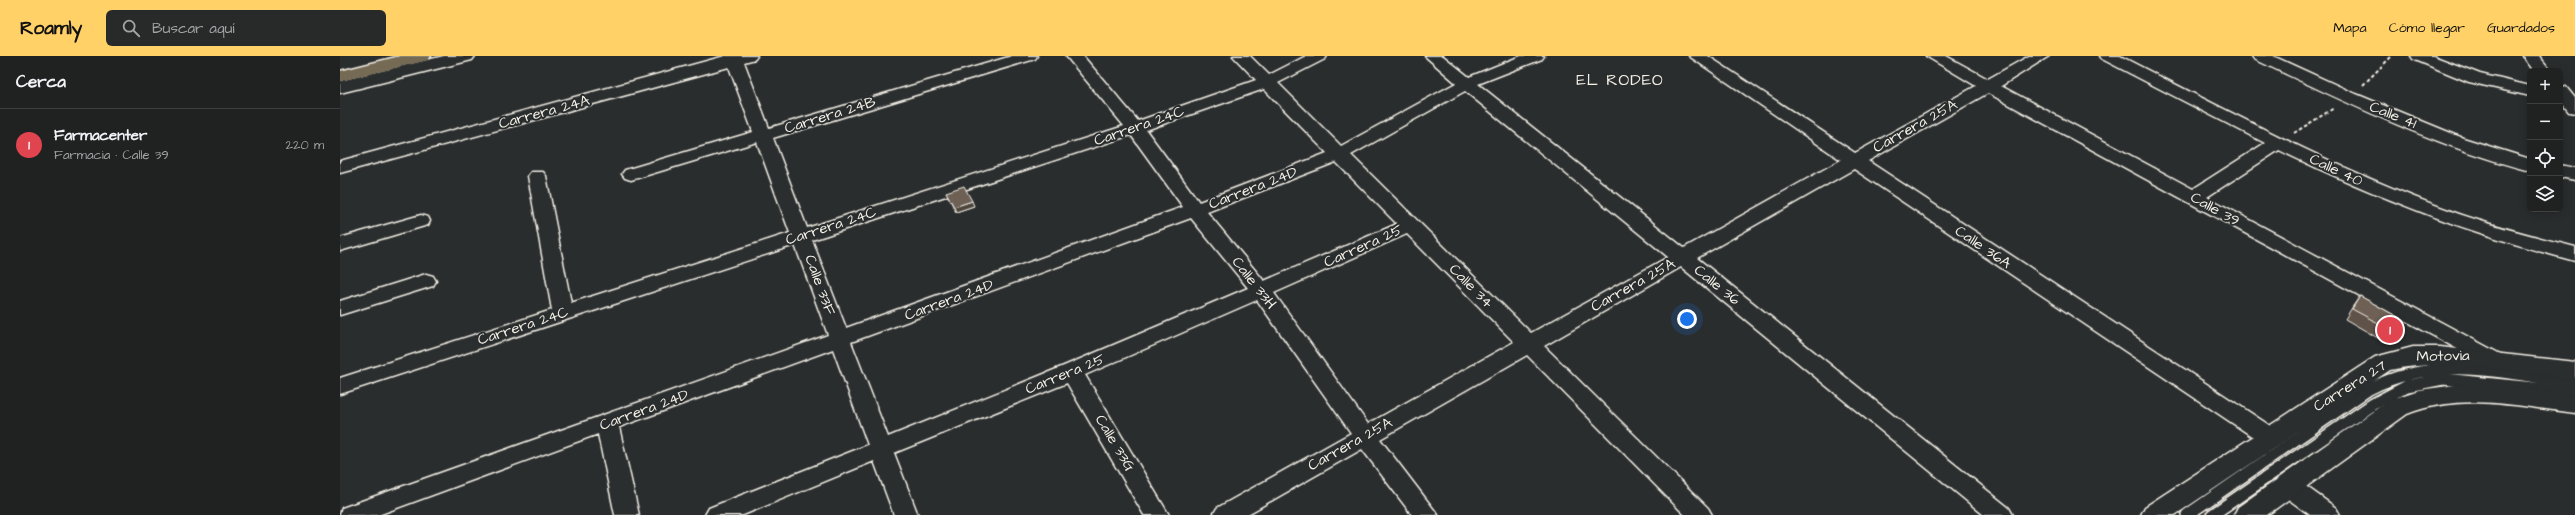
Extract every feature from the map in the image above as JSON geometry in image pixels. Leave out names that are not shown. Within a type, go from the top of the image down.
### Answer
[{"type":"main road","points":[[340,76],[422,56]]},
{"type":"street","points":[[340,87],[466,56]]},
{"type":"street","name":"Carrera 24B","points":[[631,174],[1029,56]]},
{"type":"street","name":"Calle 33H","points":[[1074,56],[1135,128],[1195,210],[1262,291],[1365,436],[1426,515]]},
{"type":"street","name":"Calle 34","points":[[1241,56],[1700,515]]},
{"type":"street","name":"Carrera 24C","points":[[340,386],[1135,128],[1267,82],[1319,56]]},
{"type":"street","name":"Calle 36","points":[[1433,56],[2001,515]]},
{"type":"street","name":"Carrera 24D","points":[[350,515],[1195,210],[1340,154],[1467,83],[1536,56]]},
{"type":"street","name":"Calle 36A","points":[[1697,56],[2270,437]]},
{"type":"street","name":"Calle 39","points":[[1934,56],[2496,362]]},
{"type":"street","name":"Carrera 25A","points":[[1224,515],[2041,56]]},
{"type":"street","name":"Calle 40","points":[[2108,56],[2362,183],[2487,231],[2575,254]]},
{"type":"street","name":"Calle 41","points":[[2260,56],[2350,98],[2458,142],[2527,164]]},
{"type":"street","points":[[2419,56],[2474,78],[2527,90]]},
{"type":"street","points":[[2531,56],[2541,68]]},
{"type":"street","name":"Calle 33F","points":[[739,57],[763,135],[906,515]]},
{"type":"street","name":"Carrera 24A","points":[[340,168],[739,57]]},
{"type":"street","points":[[2193,198],[2279,142]]},
{"type":"street","points":[[2563,172],[2575,174]]},
{"type":"street","points":[[537,176],[563,313]]},
{"type":"street","points":[[340,246],[421,221]]},
{"type":"street","name":"Carrera 25","points":[[717,515],[1072,372],[1262,291],[1410,225]]},
{"type":"street","points":[[340,308],[426,281]]},
{"type":"street","name":"Carrera 27","points":[[2154,515],[2371,370],[2388,362],[2423,356],[2575,371]]},
{"type":"street","name":"Calle 33G","points":[[1072,372],[1157,515]]},
{"type":"street","points":[[2247,515],[2398,407],[2428,395],[2471,392],[2575,404]]},
{"type":"street","points":[[607,423],[626,515]]},
{"type":"street","points":[[2288,486],[2328,515]]},
{"type":"lane","name":"Motovia","points":[[2187,515],[2369,389],[2394,376],[2423,370],[2458,369],[2575,383]]},
{"type":"lane","name":"Motovia","points":[[2212,515],[2373,404],[2407,386],[2436,380],[2465,380],[2575,392]]},
{"type":"building","points":[[964,186],[972,201],[954,207],[946,192]]},
{"type":"building","points":[[2360,296],[2403,320],[2391,330],[2352,309]]},
{"type":"place","name":"Farmacenter","points":[[2390,330]]},
{"type":"district","name":"EL RODEO","points":[[1620,80]]}]
